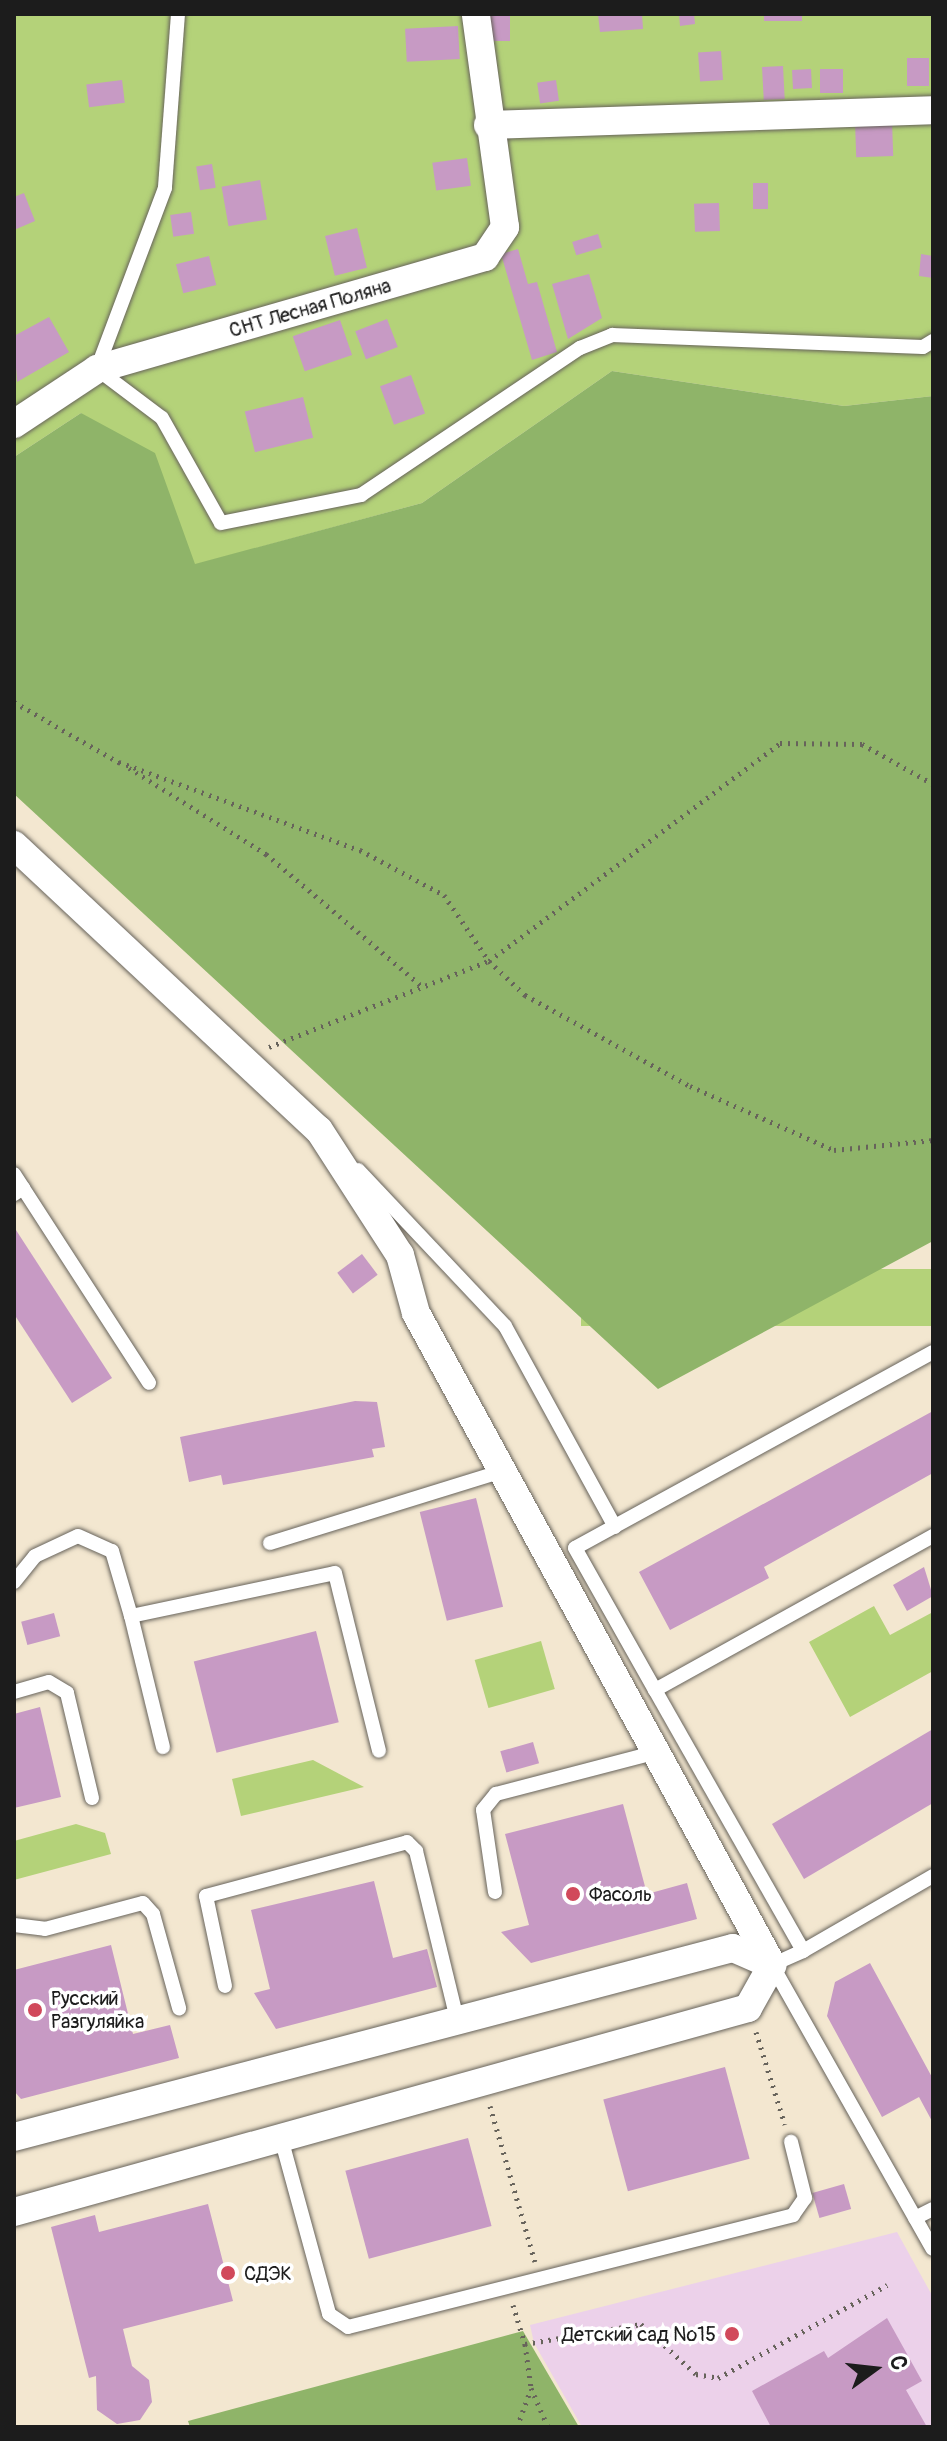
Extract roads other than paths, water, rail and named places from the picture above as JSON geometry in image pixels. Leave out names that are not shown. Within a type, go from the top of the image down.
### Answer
[{"type":"street","name":"СНТ Лесная Поляна","points":[[14,424],[97,369],[485,257],[505,227],[488,125],[476,14]]},
{"type":"street","points":[[488,125],[933,110]]},
{"type":"street","points":[[14,845],[246,1056],[319,1130],[400,1255],[416,1313],[772,1965]]},
{"type":"street","points":[[14,2137],[733,1948],[772,1965]]},
{"type":"street","points":[[14,2212],[748,2008],[772,1965]]},
{"type":"lane","points":[[178,14],[165,188],[97,369],[162,418],[221,523],[361,495],[580,348],[612,335],[923,347],[933,341]]},
{"type":"lane","points":[[319,1130],[505,1326],[615,1527]]},
{"type":"lane","points":[[14,1174],[19,1191],[149,1383]]},
{"type":"lane","points":[[803,1951],[575,1548],[933,1352]]},
{"type":"lane","points":[[270,1543],[502,1471]]},
{"type":"lane","points":[[655,1690],[933,1536]]},
{"type":"lane","points":[[14,1582],[57,1542],[95,1538],[120,1565],[163,1747]]},
{"type":"lane","points":[[131,1616],[335,1573],[379,1751]]},
{"type":"lane","points":[[14,1692],[49,1682],[67,1693],[92,1798]]},
{"type":"lane","points":[[495,1892],[483,1810],[496,1794],[658,1752]]},
{"type":"lane","points":[[225,1986],[206,1896],[407,1842],[416,1851],[457,2019]]},
{"type":"lane","points":[[933,1876],[803,1951],[772,1965],[933,2249]]},
{"type":"lane","points":[[14,1925],[45,1929],[143,1903],[153,1914],[179,2008]]},
{"type":"lane","points":[[281,2138],[329,2314],[338,2323],[359,2326],[507,2285],[793,2215],[805,2198],[791,2142]]},
{"type":"lane","points":[[915,2218],[933,2209]]},
{"type":"place","name":"Фасоль","points":[[573,1894]]},
{"type":"place","name":"Русский Разгуляйка","points":[[35,2010]]},
{"type":"place","name":"СДЭК","points":[[228,2273]]},
{"type":"place","name":"Детский сад №15","points":[[732,2334]]}]
